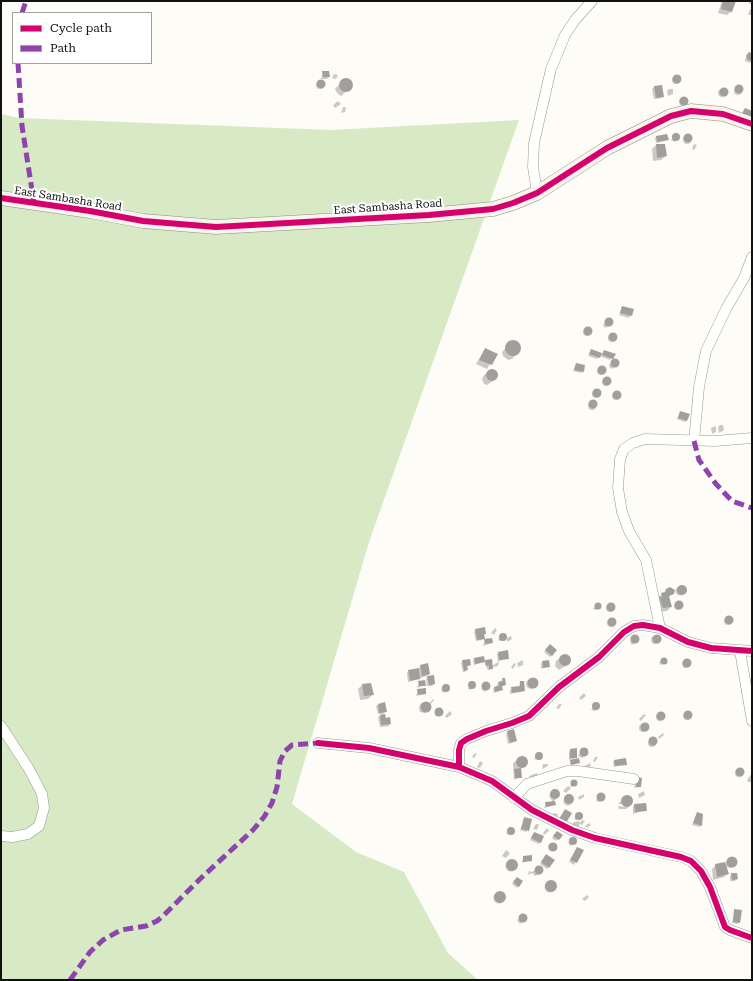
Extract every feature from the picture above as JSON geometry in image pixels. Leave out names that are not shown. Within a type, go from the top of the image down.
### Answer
[{"type":"street","points":[[537,193],[533,167],[534,143],[551,69],[565,35],[575,20],[592,1]]},
{"type":"street","name":"East Sambasha Road","points":[[1,198],[90,211],[143,222],[216,227],[429,215],[493,208],[513,203],[537,193],[607,148],[671,116],[691,112],[723,114],[752,124]]},
{"type":"street","points":[[694,441],[699,387],[706,351],[726,309],[744,278],[752,257]]},
{"type":"street","points":[[660,628],[646,560],[629,531],[622,512],[618,488],[620,459],[624,449],[632,442],[645,439],[664,438],[694,441],[715,441],[752,438]]},
{"type":"street","points":[[459,767],[459,750],[461,743],[467,739],[529,716],[559,688],[599,657],[624,632],[634,626],[643,625],[660,628],[688,642],[740,651],[752,651]]},
{"type":"street","points":[[740,651],[752,721]]},
{"type":"street","points":[[1,726],[29,769],[42,794],[44,808],[39,826],[28,834],[12,837],[1,836]]},
{"type":"street","points":[[318,743],[369,748],[459,767],[492,781],[532,810],[572,830],[595,838],[681,857],[691,861],[701,871],[710,887],[725,927],[752,938]]},
{"type":"street","points":[[514,798],[527,784],[567,771],[578,771],[634,779]]},
{"type":"green space","points":[[1,114],[19,118],[331,130],[519,120],[369,542],[292,804],[356,852],[404,872],[448,953],[478,980],[1,980]]},
{"type":"building","points":[[723,1],[736,1],[732,12],[721,9]]},
{"type":"building","points":[[749,52],[752,53],[752,62],[747,59],[746,56]]},
{"type":"building","points":[[322,71],[329,71],[330,77],[323,77]]},
{"type":"building","points":[[677,74],[682,79],[677,84],[672,79]]},
{"type":"building","points":[[346,78],[351,80],[353,85],[351,90],[346,92],[341,90],[339,85],[341,80]]},
{"type":"building","points":[[321,79],[326,84],[321,89],[316,84]]},
{"type":"building","points":[[739,84],[744,89],[739,94],[734,89]]},
{"type":"building","points":[[662,85],[664,97],[656,98],[654,86]]},
{"type":"building","points":[[724,87],[729,92],[724,97],[719,92]]},
{"type":"building","points":[[684,96],[689,101],[684,106],[679,101]]},
{"type":"building","points":[[745,108],[752,111],[752,119],[741,115]]},
{"type":"building","points":[[674,133],[678,133],[680,137],[678,141],[674,141],[672,139],[672,135]]},
{"type":"building","points":[[688,133],[693,138],[688,143],[683,138]]},
{"type":"building","points":[[667,134],[669,140],[657,142],[656,136]]},
{"type":"building","points":[[656,144],[665,144],[667,156],[657,158]]},
{"type":"building","points":[[622,306],[634,309],[632,316],[620,313]]},
{"type":"building","points":[[609,317],[614,322],[609,327],[604,322]]},
{"type":"building","points":[[588,326],[593,331],[588,336],[583,331]]},
{"type":"building","points":[[613,332],[618,337],[613,342],[608,337]]},
{"type":"building","points":[[513,340],[520,345],[521,348],[516,355],[513,356],[506,351],[505,348],[510,341]]},
{"type":"building","points":[[485,348],[498,354],[492,365],[479,360]]},
{"type":"building","points":[[591,349],[602,353],[600,358],[589,354]]},
{"type":"building","points":[[604,350],[616,354],[613,359],[602,355]]},
{"type":"building","points":[[615,358],[620,363],[615,368],[610,363]]},
{"type":"building","points":[[576,363],[585,365],[584,372],[574,370]]},
{"type":"building","points":[[602,365],[607,370],[602,375],[597,370]]},
{"type":"building","points":[[494,369],[497,370],[497,380],[490,381],[487,380],[486,373],[487,370]]},
{"type":"building","points":[[607,376],[612,381],[607,386],[602,381]]},
{"type":"building","points":[[597,388],[602,393],[597,398],[592,393]]},
{"type":"building","points":[[617,390],[622,395],[617,400],[612,395]]},
{"type":"building","points":[[593,399],[598,404],[593,409],[588,404]]},
{"type":"building","points":[[680,411],[690,414],[687,421],[678,418]]},
{"type":"building","points":[[680,585],[684,585],[686,586],[686,594],[680,595],[677,592],[677,588]]},
{"type":"building","points":[[670,587],[675,590],[674,594],[669,596],[672,607],[663,608],[659,597],[662,597],[661,593],[665,592],[666,589]]},
{"type":"building","points":[[679,600],[684,605],[679,610],[674,605]]},
{"type":"building","points":[[598,602],[601,603],[601,609],[598,610],[595,609],[594,606],[595,603]]},
{"type":"building","points":[[611,602],[616,607],[611,612],[606,607]]},
{"type":"building","points":[[729,615],[734,620],[729,625],[724,620]]},
{"type":"building","points":[[612,617],[617,622],[612,627],[607,622]]},
{"type":"building","points":[[485,627],[485,639],[477,640],[475,629]]},
{"type":"building","points":[[503,633],[506,634],[506,640],[503,641],[500,640],[499,637],[500,634]]},
{"type":"building","points":[[635,634],[640,639],[635,644],[630,639]]},
{"type":"building","points":[[657,634],[662,639],[657,644],[652,639]]},
{"type":"building","points":[[492,638],[493,643],[485,644],[484,639]]},
{"type":"building","points":[[550,644],[557,650],[552,656],[545,650]]},
{"type":"building","points":[[508,650],[509,659],[499,660],[498,652]]},
{"type":"building","points":[[567,654],[570,655],[570,665],[563,666],[560,665],[559,658],[560,655]]},
{"type":"building","points":[[484,656],[485,662],[475,664],[474,658]]},
{"type":"building","points":[[664,657],[667,658],[667,664],[664,665],[661,664],[660,661],[661,658]]},
{"type":"building","points":[[687,658],[692,663],[687,668],[682,663]]},
{"type":"building","points":[[470,659],[471,665],[467,666],[468,670],[464,671],[462,660]]},
{"type":"building","points":[[492,659],[493,669],[489,669],[489,665],[486,666],[485,660]]},
{"type":"building","points":[[549,660],[550,667],[543,668],[542,661]]},
{"type":"building","points":[[428,663],[430,674],[422,676],[420,665]]},
{"type":"building","points":[[419,668],[420,679],[410,681],[408,670]]},
{"type":"building","points":[[434,675],[435,684],[429,685],[427,676]]},
{"type":"building","points":[[502,678],[505,678],[506,685],[502,686],[503,690],[495,692],[494,687],[499,686],[498,682],[503,681]]},
{"type":"building","points":[[531,678],[535,678],[537,679],[537,687],[531,688],[528,685],[528,681]]},
{"type":"building","points":[[425,680],[426,686],[419,686],[418,681]]},
{"type":"building","points":[[472,681],[475,682],[475,688],[472,689],[469,688],[468,685],[469,682]]},
{"type":"building","points":[[520,681],[524,681],[525,691],[512,693],[511,687],[520,686]]},
{"type":"building","points":[[484,682],[488,682],[490,686],[488,690],[484,690],[482,688],[482,684]]},
{"type":"building","points":[[371,683],[374,695],[364,696],[362,684]]},
{"type":"building","points":[[444,684],[448,684],[450,688],[448,692],[444,692],[442,690],[442,686]]},
{"type":"building","points":[[426,688],[426,694],[418,695],[417,689]]},
{"type":"building","points":[[426,701],[430,703],[432,707],[430,711],[426,713],[422,711],[420,707],[422,703]]},
{"type":"building","points":[[385,702],[387,712],[379,713],[378,704]]},
{"type":"building","points":[[596,702],[599,703],[599,709],[596,710],[593,709],[592,706],[593,703]]},
{"type":"building","points":[[439,707],[444,712],[439,717],[434,712]]},
{"type":"building","points":[[688,710],[693,715],[688,720],[683,715]]},
{"type":"building","points":[[661,711],[666,716],[661,721],[656,716]]},
{"type":"building","points":[[385,714],[386,718],[390,717],[391,724],[381,725],[380,715]]},
{"type":"building","points":[[645,722],[650,727],[645,732],[640,727]]},
{"type":"building","points":[[514,729],[517,741],[510,743],[507,731]]},
{"type":"building","points":[[653,736],[658,741],[653,746],[648,741]]},
{"type":"building","points":[[577,748],[577,758],[570,758],[570,749]]},
{"type":"building","points":[[582,748],[586,748],[588,752],[586,756],[582,756],[580,754],[580,750]]},
{"type":"building","points":[[537,752],[541,752],[543,756],[541,760],[537,760],[535,758],[535,754]]},
{"type":"building","points":[[524,756],[527,757],[527,767],[520,768],[517,767],[516,760],[517,757]]},
{"type":"building","points":[[579,758],[580,763],[571,765],[570,760]]},
{"type":"building","points":[[626,758],[627,765],[615,766],[614,760]]},
{"type":"building","points":[[740,767],[745,772],[740,777],[735,772]]},
{"type":"building","points":[[521,768],[522,778],[515,778],[514,769]]},
{"type":"building","points":[[637,777],[642,778],[641,787],[636,787]]},
{"type":"building","points":[[574,779],[577,780],[577,786],[574,787],[571,786],[570,783],[571,780]]},
{"type":"building","points":[[555,789],[560,794],[555,799],[550,794]]},
{"type":"building","points":[[599,793],[603,793],[605,797],[603,801],[599,801],[597,799],[597,795]]},
{"type":"building","points":[[569,794],[574,799],[569,804],[564,799]]},
{"type":"building","points":[[625,795],[629,795],[633,801],[629,807],[625,807],[621,803],[621,799]]},
{"type":"building","points":[[555,801],[556,805],[546,807],[545,802]]},
{"type":"building","points":[[646,803],[647,811],[635,812],[634,804]]},
{"type":"building","points":[[565,809],[572,813],[566,823],[559,819]]},
{"type":"building","points":[[577,812],[581,812],[583,816],[581,820],[577,820],[575,818],[575,814]]},
{"type":"building","points":[[697,812],[703,814],[702,826],[693,823]]},
{"type":"building","points":[[524,817],[532,819],[529,831],[521,829]]},
{"type":"building","points":[[511,827],[514,828],[514,834],[511,835],[508,834],[507,831],[508,828]]},
{"type":"building","points":[[557,831],[563,835],[559,840],[553,836]]},
{"type":"building","points":[[534,832],[544,836],[541,843],[531,838]]},
{"type":"building","points":[[573,837],[576,838],[576,844],[573,845],[570,844],[569,841],[570,838]]},
{"type":"building","points":[[553,842],[558,847],[553,852],[548,847]]},
{"type":"building","points":[[577,847],[584,850],[577,863],[570,860]]},
{"type":"building","points":[[546,854],[555,860],[549,868],[541,862]]},
{"type":"building","points":[[532,855],[532,861],[523,862],[523,856]]},
{"type":"building","points":[[730,857],[734,857],[736,858],[736,866],[730,867],[727,864],[727,860]]},
{"type":"building","points":[[510,859],[514,859],[518,865],[514,871],[510,871],[506,867],[506,863]]},
{"type":"building","points":[[725,862],[729,874],[717,877],[715,864]]},
{"type":"building","points":[[539,865],[544,870],[539,875],[534,870]]},
{"type":"building","points":[[731,873],[737,873],[738,879],[732,880]]},
{"type":"building","points":[[517,877],[523,881],[519,887],[513,882]]},
{"type":"building","points":[[549,880],[553,880],[557,886],[553,892],[549,892],[545,888],[545,884]]},
{"type":"building","points":[[498,891],[502,891],[506,897],[502,903],[498,903],[494,899],[494,895]]},
{"type":"building","points":[[734,909],[742,910],[740,923],[733,922]]},
{"type":"building","points":[[523,913],[528,918],[523,923],[518,918]]},
{"type":"marked path","points":[[22,12],[26,1]]},
{"type":"marked path","points":[[18,64],[22,126],[34,203]]},
{"type":"marked path","points":[[694,441],[699,460],[716,484],[732,501],[752,508]]},
{"type":"marked path","points":[[70,980],[90,952],[103,940],[121,930],[146,926],[157,921],[253,830],[264,817],[272,803],[277,787],[280,761],[285,751],[292,745],[318,743]]},
{"type":"cycle path","points":[[1,198],[90,211],[143,221],[216,227],[429,215],[493,209],[537,193],[607,148],[671,116],[691,111],[723,114],[752,124]]},
{"type":"cycle path","points":[[459,767],[459,750],[461,743],[486,731],[529,716],[559,687],[599,657],[624,632],[634,626],[643,625],[660,628],[688,642],[711,648],[752,651]]},
{"type":"cycle path","points":[[318,743],[369,748],[459,767],[492,781],[532,810],[572,830],[595,838],[681,857],[691,861],[701,871],[710,887],[725,927],[752,938]]}]
